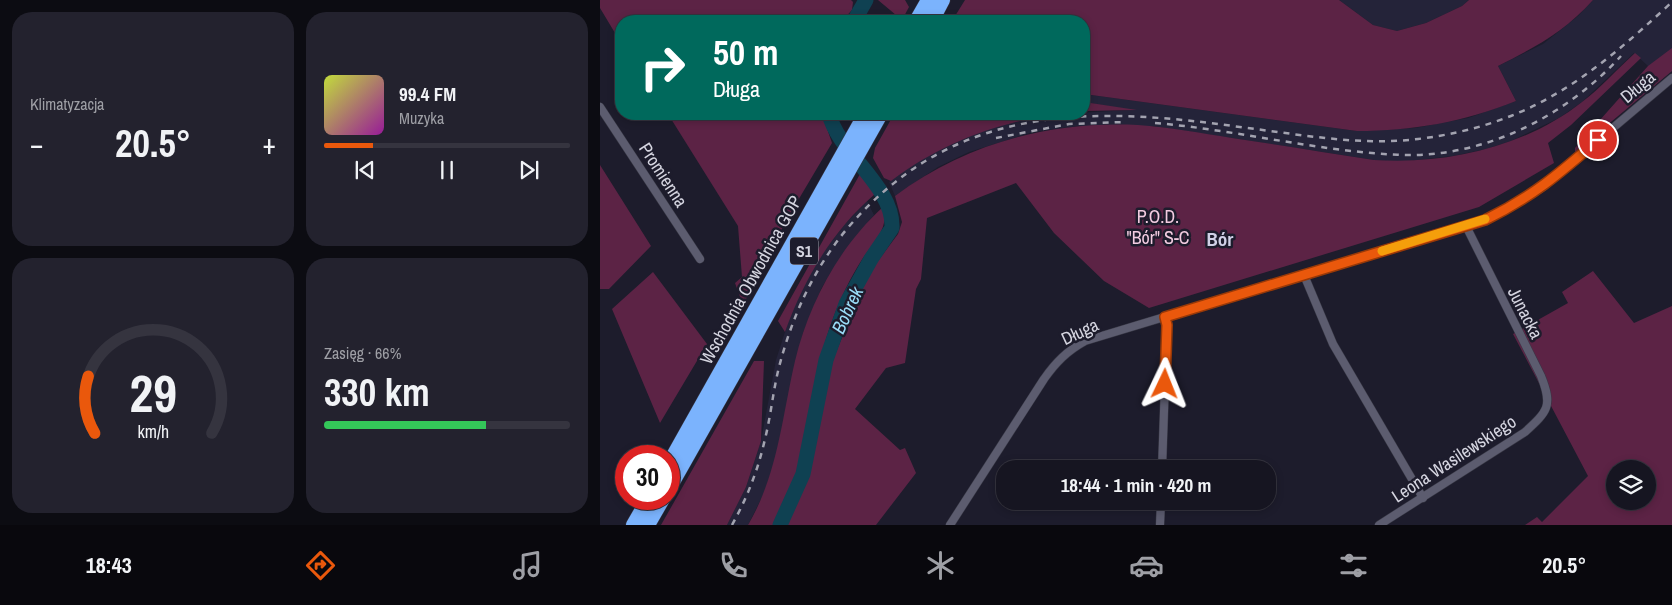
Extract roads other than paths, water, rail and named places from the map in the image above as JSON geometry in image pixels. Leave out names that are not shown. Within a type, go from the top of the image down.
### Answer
[{"type":"highway","points":[[919,15],[928,0]]},
{"type":"highway","points":[[935,15],[943,0]]},
{"type":"highway","name":"Wschodnia Obwodnica GOP","points":[[680,467],[721,384],[862,120]]},
{"type":"highway","name":"Wschodnia Obwodnica GOP","points":[[680,446],[721,384],[877,120]]},
{"type":"highway","points":[[633,525],[642,510]]},
{"type":"highway","points":[[648,525],[657,510]]},
{"type":"street","name":"Długa","points":[[950,525],[1060,357],[1085,341],[1466,226],[1516,204],[1543,187],[1672,78]]},
{"type":"street","name":"Promienna","points":[[600,107],[700,259]]},
{"type":"street","name":"Junacka","points":[[1466,226],[1541,376],[1549,396],[1543,415]]},
{"type":"street","points":[[1304,275],[1333,344],[1423,498]]},
{"type":"street","points":[[1162,460],[1167,325],[1165,317]]},
{"type":"street","name":"Leona Wasilewskiego","points":[[1379,525],[1525,432],[1543,415]]},
{"type":"street","points":[[1160,525],[1161,510]]},
{"type":"waterway","name":"Bobrek","points":[[857,15],[866,0]]},
{"type":"waterway","name":"Bobrek","points":[[780,525],[803,474],[826,360],[846,304],[871,259],[892,228],[890,213],[884,198],[876,184],[843,143],[831,120]]},
{"type":"railway","points":[[1090,117],[1135,117],[1190,121],[1311,136],[1375,141],[1418,139],[1458,132],[1494,122],[1527,109],[1557,93],[1614,53],[1672,2]]},
{"type":"railway","points":[[1155,123],[1341,150],[1403,155],[1434,154],[1464,149],[1522,129],[1550,114],[1575,97],[1599,78],[1621,56]]},
{"type":"railway","points":[[732,525],[747,494],[762,450],[777,376],[790,330],[805,295],[834,245],[846,230],[888,188],[933,157],[980,135],[1030,122],[1051,120]]},
{"type":"railway","points":[[996,138],[1069,124],[1125,122]]},
{"type":"district","name":"Bór","points":[[1220,239]]},
{"type":"park label","name":"P.O.D. \"Bór\" S-C","points":[[1158,227]]}]
